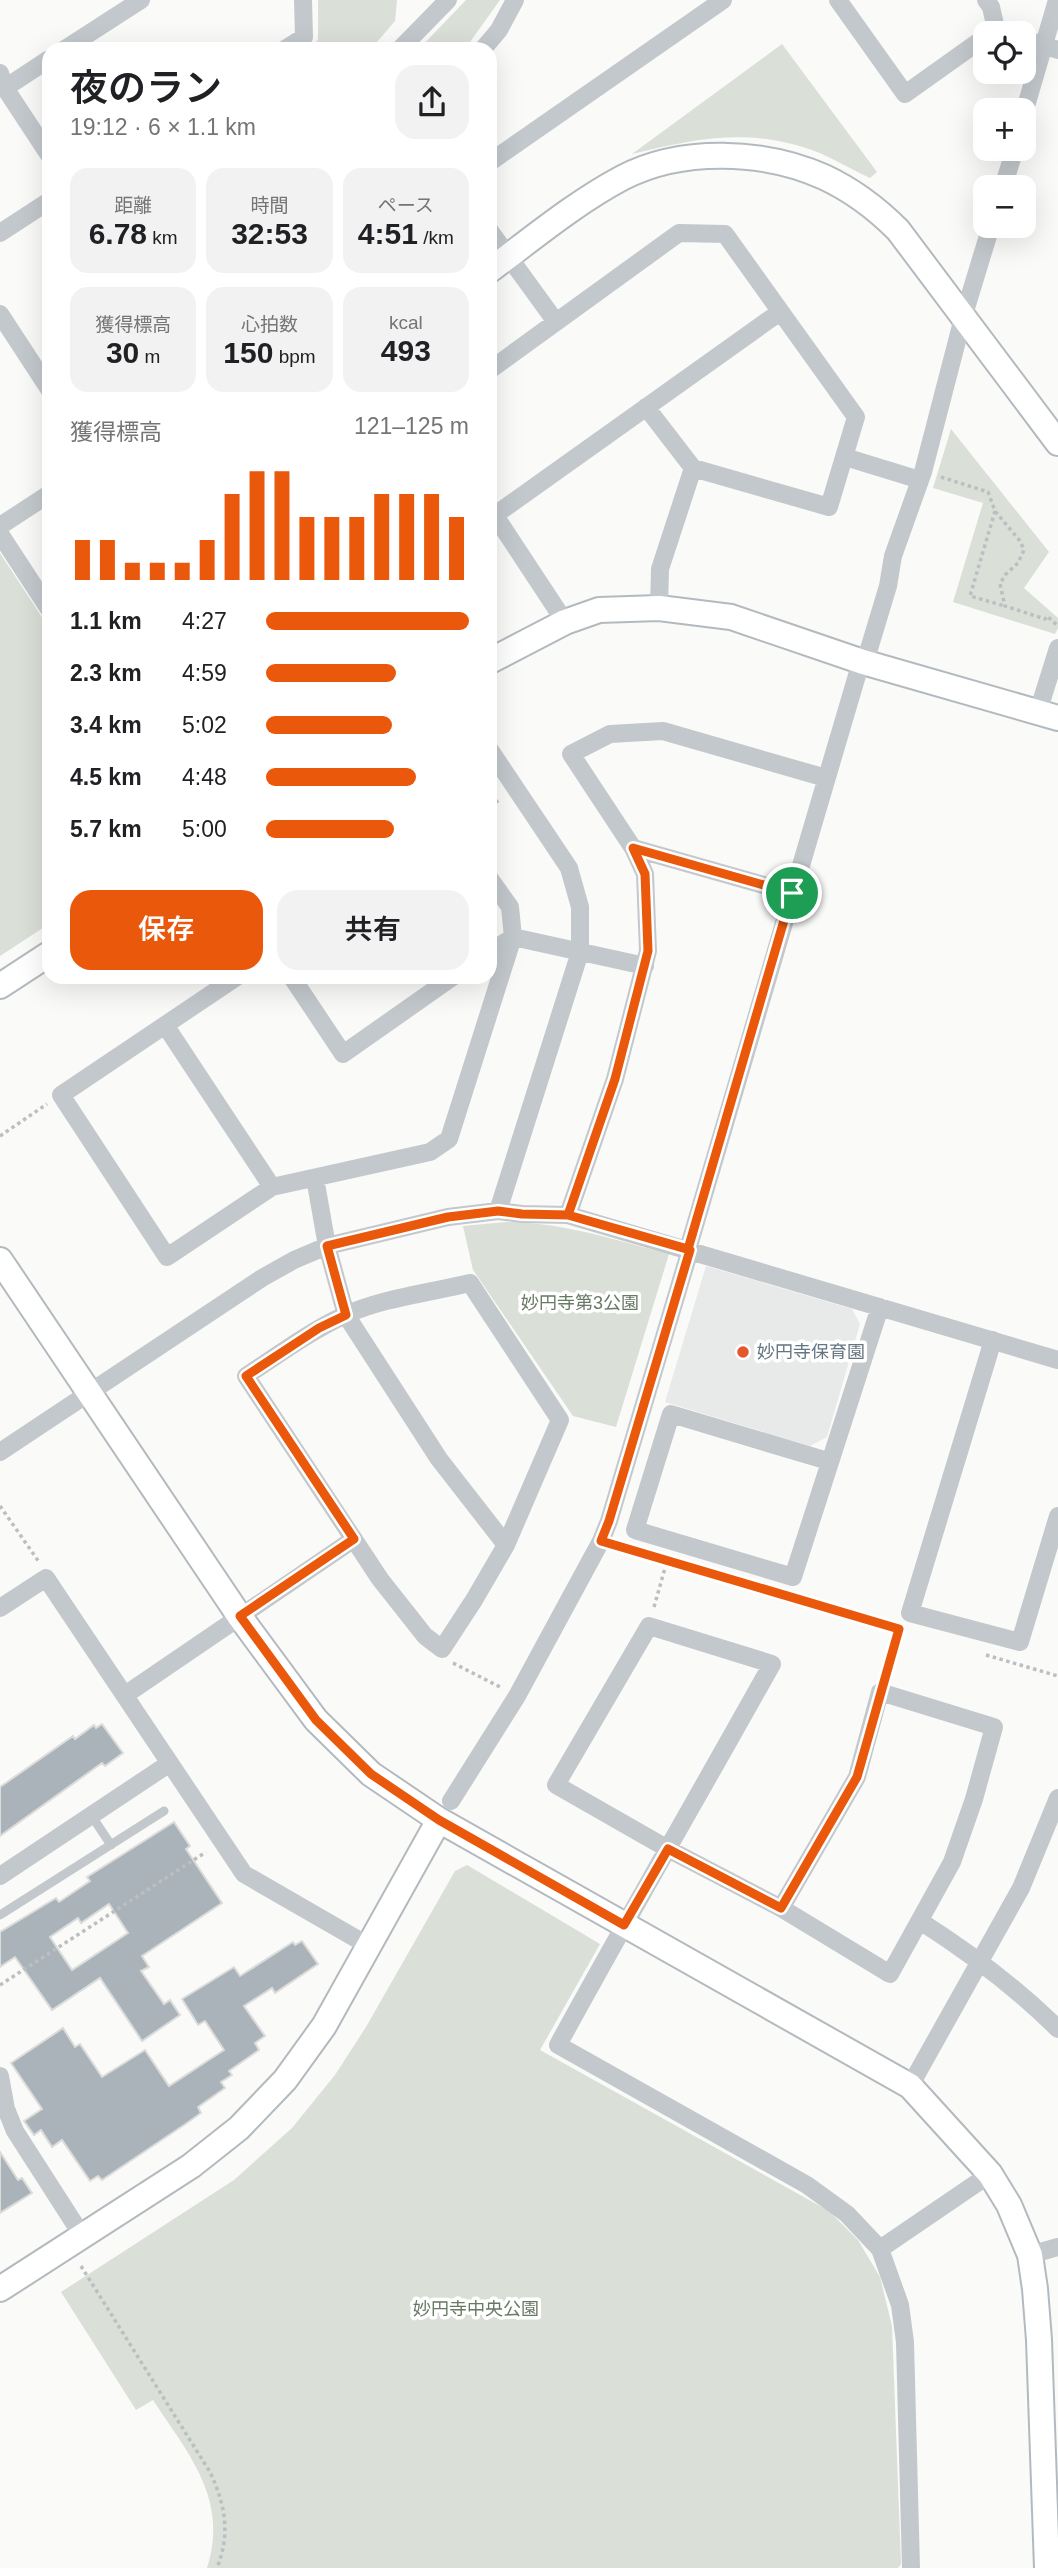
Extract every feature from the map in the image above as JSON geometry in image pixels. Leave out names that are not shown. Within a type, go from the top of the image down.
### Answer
[{"type":"street","points":[[76,42],[141,0]]},
{"type":"street","points":[[296,42],[304,37],[303,0]]},
{"type":"street","points":[[407,42],[447,0]]},
{"type":"street","points":[[489,42],[499,30],[515,0]]},
{"type":"street","points":[[497,157],[723,0]]},
{"type":"street","points":[[838,0],[905,94],[973,48]]},
{"type":"street","points":[[986,0],[991,7],[993,21]]},
{"type":"street","points":[[1030,98],[1051,48],[1057,0]]},
{"type":"street","points":[[42,63],[2,80],[42,144]]},
{"type":"street","points":[[556,322],[499,263],[595,194],[624,177],[693,157],[764,159],[798,167],[826,177],[878,210],[915,252],[1058,443]]},
{"type":"street","points":[[0,233],[42,206]]},
{"type":"street","points":[[497,365],[678,233],[725,234],[856,418],[829,507],[693,468],[646,407]]},
{"type":"street","points":[[0,2289],[191,2166],[239,2128],[285,2080],[316,2037],[445,1811],[517,1696],[574,1593],[609,1521],[826,778],[869,649],[888,586],[897,544],[921,476],[987,238]]},
{"type":"street","points":[[497,509],[780,312]]},
{"type":"street","points":[[0,314],[42,378]]},
{"type":"street","points":[[845,457],[921,476]]},
{"type":"street","points":[[659,608],[660,569],[693,468]]},
{"type":"street","points":[[0,526],[42,499]]},
{"type":"street","points":[[497,520],[565,622]]},
{"type":"street","points":[[0,534],[42,598]]},
{"type":"street","points":[[497,657],[565,622],[599,610],[659,608],[732,617],[863,662],[1048,715],[1058,648]]},
{"type":"street","points":[[568,1215],[615,1079],[648,951],[645,874],[633,848],[571,754],[610,734],[663,732],[826,778]]},
{"type":"street","points":[[497,760],[569,868],[580,907],[580,952],[498,1211]]},
{"type":"street","points":[[633,848],[792,893]]},
{"type":"street","points":[[226,984],[61,1096],[167,1257],[272,1187],[430,1152],[449,1139],[513,937],[510,907],[497,889]]},
{"type":"street","points":[[497,947],[513,937],[645,966]]},
{"type":"street","points":[[0,986],[42,959]]},
{"type":"street","points":[[296,984],[343,1054],[443,984]]},
{"type":"street","points":[[165,1025],[272,1187]]},
{"type":"street","points":[[315,1178],[327,1246],[346,1315],[439,1459],[506,1545]]},
{"type":"street","points":[[0,1452],[262,1278],[294,1260],[327,1246],[448,1217],[498,1211],[568,1215],[1058,1360]]},
{"type":"street","points":[[0,1260],[240,1616],[316,1720],[371,1774],[445,1811],[624,1925],[910,2086],[990,2174],[1009,2205],[1030,2255],[1039,2340],[1047,2568]]},
{"type":"street","points":[[470,1283],[560,1420],[506,1545],[442,1649],[425,1636],[380,1579],[246,1376],[319,1328],[346,1315],[379,1304],[470,1283]]},
{"type":"street","points":[[828,1461],[671,1414],[635,1530],[793,1577],[828,1461],[880,1307]]},
{"type":"street","points":[[993,1340],[910,1613],[1020,1642],[1058,1517]]},
{"type":"street","points":[[125,1695],[354,1539]]},
{"type":"street","points":[[0,1608],[46,1578],[244,1874],[369,1946]]},
{"type":"street","points":[[781,1908],[857,1777],[880,1692],[994,1727],[974,1800],[952,1862],[890,1974],[781,1908],[668,1849],[556,1785],[649,1626],[772,1664],[668,1849],[624,1925],[558,2045],[807,2185],[847,2214],[880,2249],[900,2305],[905,2342],[911,2568]]},
{"type":"street","points":[[0,1876],[170,1763]]},
{"type":"street","points":[[910,2086],[982,1962],[1021,1888],[1057,1803]]},
{"type":"street","points":[[920,1921],[982,1962],[1028,1999],[1058,2029]]},
{"type":"street","points":[[0,2076],[6,2109],[15,2131],[83,2236]]},
{"type":"street","points":[[880,2249],[990,2174]]},
{"type":"street","points":[[1030,2255],[1058,2247]]},
{"type":"lane","points":[[0,1915],[164,1811]]},
{"type":"lane","points":[[92,1815],[111,1845]]},
{"type":"path","points":[[921,476],[988,492],[995,511],[1020,541],[1024,550],[1018,564],[1005,575],[1000,584],[1004,606]]},
{"type":"path","points":[[995,511],[970,596],[1045,619],[1047,616],[1058,626]]},
{"type":"path","points":[[0,1136],[61,1096]]},
{"type":"path","points":[[0,1506],[40,1564],[46,1578]]},
{"type":"path","points":[[649,1626],[667,1561]]},
{"type":"path","points":[[786,1596],[912,1633]]},
{"type":"path","points":[[880,1692],[899,1629]]},
{"type":"path","points":[[442,1649],[451,1661],[517,1696]]},
{"type":"path","points":[[978,1653],[1058,1676]]},
{"type":"path","points":[[0,1985],[223,1842]]},
{"type":"path","points":[[81,2266],[210,2472],[223,2500],[225,2533],[218,2568]]},
{"type":"shaded area","points":[[706,1266],[852,1309],[860,1324],[827,1437],[810,1446],[665,1402]]},
{"type":"green space","points":[[318,0],[397,0],[395,21],[377,42],[316,42],[318,40]]},
{"type":"green space","points":[[466,0],[500,0],[470,42],[426,42]]},
{"type":"green space","points":[[782,44],[877,172],[870,178],[817,152],[793,144],[747,137],[679,143],[632,154]]},
{"type":"green space","points":[[951,429],[1049,552],[1024,588],[1058,618],[1055,634],[953,602],[983,503],[933,488]]},
{"type":"green space","points":[[0,553],[42,617],[42,929],[0,956]]},
{"type":"green space","name":"妙円寺第3公園","points":[[506,1222],[568,1228],[669,1254],[616,1427],[573,1416],[473,1270],[463,1226]]},
{"type":"green space","name":"妙円寺中央公園","points":[[467,1865],[600,1944],[540,2050],[829,2211],[858,2240],[880,2277],[892,2326],[901,2564],[898,2568],[207,2568],[213,2520],[209,2499],[192,2459],[153,2400],[136,2410],[61,2292],[234,2180],[292,2128],[335,2075],[366,2027],[455,1871]]},
{"type":"building","points":[[102,1724],[123,1753],[105,1766],[102,1763],[0,1836],[0,1787],[73,1736],[75,1739],[94,1725],[96,1728]]},
{"type":"building","points":[[174,1822],[190,1846],[186,1849],[222,1903],[142,1956],[149,1967],[141,1971],[164,2004],[170,2000],[180,2015],[142,2041],[100,1978],[52,2010],[15,1957],[0,1967],[0,1932],[56,1898],[59,1902],[90,1881],[87,1877]],"holes":[[[109,1904],[128,1933],[72,1970],[50,1937],[78,1918],[81,1923]]]},
{"type":"building","points":[[302,1941],[318,1964],[275,1993],[272,1988],[244,2006],[265,2036],[255,2043],[259,2050],[229,2071],[232,2075],[221,2082],[225,2088],[198,2107],[201,2113],[102,2180],[98,2176],[90,2181],[62,2140],[52,2147],[41,2130],[34,2135],[24,2121],[42,2109],[11,2063],[63,2028],[75,2047],[80,2044],[102,2077],[145,2050],[169,2086],[224,2050],[205,2021],[198,2025],[182,1999],[234,1967],[240,1976],[293,1942],[295,1945]]},
{"type":"building","points":[[0,2152],[18,2180],[22,2178],[32,2193],[0,2213]]},
{"type":"place","name":"妙円寺保育園","points":[[743,1352]]},
{"type":"route","points":[[792,893],[633,848],[645,874],[648,951],[615,1079],[568,1215],[690,1250],[601,1541],[899,1629],[857,1777],[781,1908],[668,1849],[624,1925],[439,1820],[371,1774],[316,1720],[240,1616],[354,1539],[246,1376],[319,1328],[346,1315],[327,1246],[448,1217],[498,1211],[568,1215],[688,1249],[792,893]]}]
